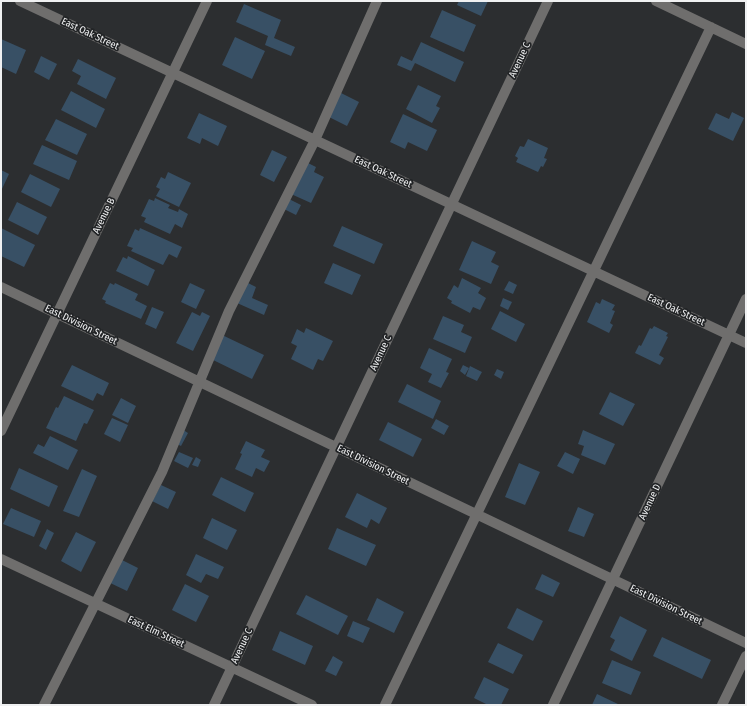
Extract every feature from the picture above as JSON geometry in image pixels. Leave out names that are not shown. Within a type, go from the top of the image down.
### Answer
[{"type":"street","name":"East Oak Street","points":[[20,1],[746,342]]},
{"type":"street","name":"Avenue B","points":[[1,431],[207,1]]},
{"type":"street","points":[[44,705],[162,472],[230,311],[315,140],[377,1]]},
{"type":"street","name":"Avenue C","points":[[214,705],[548,1]]},
{"type":"street","points":[[656,1],[746,44]]},
{"type":"street","points":[[385,705],[478,515],[711,27]]},
{"type":"street","name":"East Division Street","points":[[1,287],[746,643]]},
{"type":"street","name":"Avenue D","points":[[553,705],[746,299]]},
{"type":"street","name":"East Elm Street","points":[[1,559],[312,705]]},
{"type":"street","points":[[722,705],[746,656]]},
{"type":"building","points":[[459,1],[488,1],[481,16],[457,5]]},
{"type":"building","points":[[244,4],[281,20],[274,38],[295,47],[291,56],[265,45],[268,36],[236,22]]},
{"type":"building","points":[[442,10],[476,25],[464,52],[430,37]]},
{"type":"building","points":[[235,37],[265,51],[252,79],[222,65]]},
{"type":"building","points":[[1,39],[26,50],[16,74],[1,67]]},
{"type":"building","points":[[421,42],[464,62],[455,82],[415,63],[411,71],[397,65],[401,56],[412,61]]},
{"type":"building","points":[[41,56],[57,64],[49,80],[34,72]]},
{"type":"building","points":[[78,59],[116,78],[106,99],[77,84],[81,76],[72,71]]},
{"type":"building","points":[[418,85],[441,96],[436,106],[440,108],[432,123],[406,109]]},
{"type":"building","points":[[335,90],[359,102],[347,126],[323,114]]},
{"type":"building","points":[[71,91],[105,109],[96,128],[61,110]]},
{"type":"building","points":[[732,112],[744,118],[733,141],[708,129],[716,113],[729,119]]},
{"type":"building","points":[[199,113],[227,126],[218,146],[202,138],[200,144],[187,138]]},
{"type":"building","points":[[403,114],[437,130],[427,151],[408,142],[405,149],[390,142]]},
{"type":"building","points":[[56,119],[87,134],[77,155],[45,140]]},
{"type":"building","points":[[528,139],[548,148],[544,158],[547,159],[543,167],[541,166],[538,172],[516,162],[518,158],[515,156],[520,146],[524,147]]},
{"type":"building","points":[[42,145],[77,161],[69,180],[33,164]]},
{"type":"building","points":[[272,150],[287,157],[274,182],[260,175]]},
{"type":"building","points":[[306,162],[316,167],[314,172],[324,177],[311,203],[291,194]]},
{"type":"building","points":[[1,170],[9,174],[1,191]]},
{"type":"building","points":[[168,172],[191,183],[179,207],[156,196],[160,189],[156,187],[161,177],[165,179]]},
{"type":"building","points":[[30,174],[60,189],[51,207],[21,192]]},
{"type":"building","points":[[155,198],[170,205],[168,208],[178,212],[179,209],[188,214],[182,228],[175,224],[170,234],[144,222],[146,218],[141,216],[149,199],[154,201]]},
{"type":"building","points":[[287,198],[301,205],[296,215],[282,208]]},
{"type":"building","points":[[17,202],[47,217],[38,235],[8,220]]},
{"type":"building","points":[[342,226],[383,244],[374,264],[333,246]]},
{"type":"building","points":[[1,228],[35,245],[24,267],[1,256]]},
{"type":"building","points":[[140,228],[182,247],[177,258],[169,254],[163,265],[131,251],[133,248],[127,246],[135,229],[139,231]]},
{"type":"building","points":[[472,241],[496,252],[491,262],[499,266],[491,284],[459,270]]},
{"type":"building","points":[[128,256],[155,270],[148,286],[116,271],[123,257],[127,259]]},
{"type":"building","points":[[333,263],[361,275],[352,295],[324,283]]},
{"type":"building","points":[[462,278],[481,288],[478,293],[486,298],[480,310],[473,307],[470,313],[451,303],[452,301],[447,298],[454,285],[458,288]]},
{"type":"building","points":[[509,281],[517,285],[513,294],[504,290]]},
{"type":"building","points":[[246,282],[256,287],[252,298],[268,305],[264,315],[237,303]]},
{"type":"building","points":[[110,283],[114,285],[115,283],[138,294],[135,300],[147,306],[141,319],[105,303],[106,301],[102,299]]},
{"type":"building","points":[[190,283],[205,290],[196,309],[181,302]]},
{"type":"building","points":[[503,298],[512,302],[508,310],[500,306]]},
{"type":"building","points":[[602,299],[615,305],[612,310],[615,311],[610,323],[613,325],[609,333],[587,322],[596,302],[600,304]]},
{"type":"building","points":[[152,307],[164,312],[156,329],[145,324]]},
{"type":"building","points":[[500,311],[525,324],[516,342],[491,329]]},
{"type":"building","points":[[192,312],[200,316],[202,312],[210,316],[193,351],[176,343]]},
{"type":"building","points":[[443,316],[464,325],[461,332],[472,337],[465,353],[433,339]]},
{"type":"building","points":[[654,326],[668,333],[666,336],[668,337],[659,355],[664,358],[660,365],[635,353],[639,345],[641,346],[650,328],[652,329]]},
{"type":"building","points":[[306,328],[333,341],[323,361],[318,359],[313,370],[291,359],[297,346],[291,343],[297,329],[304,333]]},
{"type":"building","points":[[220,334],[264,355],[252,379],[209,358]]},
{"type":"building","points":[[429,348],[452,359],[446,372],[449,373],[441,388],[428,382],[432,374],[420,368]]},
{"type":"building","points":[[72,365],[109,383],[103,396],[97,393],[93,401],[61,386]]},
{"type":"building","points":[[463,365],[469,368],[465,375],[460,371]]},
{"type":"building","points":[[470,366],[482,372],[477,381],[466,376]]},
{"type":"building","points":[[497,369],[504,372],[501,379],[494,375]]},
{"type":"building","points":[[407,384],[441,401],[433,419],[398,402]]},
{"type":"building","points":[[610,392],[635,404],[623,426],[599,414]]},
{"type":"building","points":[[64,396],[94,410],[87,424],[84,423],[76,441],[46,428],[56,407],[58,408]]},
{"type":"building","points":[[121,398],[136,406],[128,423],[112,415]]},
{"type":"building","points":[[112,418],[128,425],[120,442],[104,434]]},
{"type":"building","points":[[436,419],[449,426],[444,435],[431,428]]},
{"type":"building","points":[[388,422],[422,439],[413,457],[379,440]]},
{"type":"building","points":[[180,428],[188,433],[181,446],[173,442]]},
{"type":"building","points":[[583,430],[615,444],[605,465],[581,455],[584,446],[578,444]]},
{"type":"building","points":[[50,436],[78,450],[68,470],[33,453],[38,444],[44,447]]},
{"type":"building","points":[[246,441],[265,450],[261,457],[270,461],[264,472],[256,468],[252,477],[235,469]]},
{"type":"building","points":[[179,452],[193,458],[188,468],[174,461]]},
{"type":"building","points":[[565,452],[580,459],[573,474],[557,466]]},
{"type":"building","points":[[196,457],[201,460],[198,467],[192,465]]},
{"type":"building","points":[[519,463],[540,472],[525,505],[505,497]]},
{"type":"building","points":[[19,468],[58,486],[49,507],[10,489]]},
{"type":"building","points":[[82,469],[97,476],[79,517],[63,511]]},
{"type":"building","points":[[221,477],[254,493],[245,512],[212,495]]},
{"type":"building","points":[[161,485],[176,492],[168,509],[152,501]]},
{"type":"building","points":[[357,493],[387,508],[379,524],[371,519],[367,528],[345,517]]},
{"type":"building","points":[[578,507],[594,514],[584,537],[568,531]]},
{"type":"building","points":[[11,508],[41,521],[34,537],[3,524]]},
{"type":"building","points":[[212,518],[237,530],[227,550],[203,538]]},
{"type":"building","points":[[337,528],[376,545],[366,566],[328,549]]},
{"type":"building","points":[[47,529],[54,533],[46,550],[39,546]]},
{"type":"building","points":[[76,532],[96,542],[81,572],[61,561]]},
{"type":"building","points":[[196,554],[224,567],[218,579],[206,574],[201,583],[186,575]]},
{"type":"building","points":[[118,558],[138,568],[127,591],[106,581]]},
{"type":"building","points":[[542,574],[560,583],[553,597],[535,589]]},
{"type":"building","points":[[185,584],[209,596],[196,622],[172,610]]},
{"type":"building","points":[[306,595],[348,616],[338,635],[296,614]]},
{"type":"building","points":[[377,598],[404,612],[394,633],[367,620]]},
{"type":"building","points":[[517,608],[543,621],[533,641],[507,628]]},
{"type":"building","points":[[620,616],[647,630],[632,661],[610,650],[615,640],[610,637]]},
{"type":"building","points":[[353,621],[370,628],[363,643],[347,636]]},
{"type":"building","points":[[280,631],[313,646],[305,665],[272,650]]},
{"type":"building","points":[[662,637],[711,660],[702,679],[653,656]]},
{"type":"building","points":[[498,643],[523,655],[513,674],[488,662]]},
{"type":"building","points":[[333,656],[343,662],[336,676],[325,671]]},
{"type":"building","points":[[612,660],[641,672],[631,695],[602,683]]},
{"type":"building","points":[[484,677],[509,689],[501,705],[488,705],[474,698]]},
{"type":"building","points":[[597,694],[620,705],[592,705]]}]
